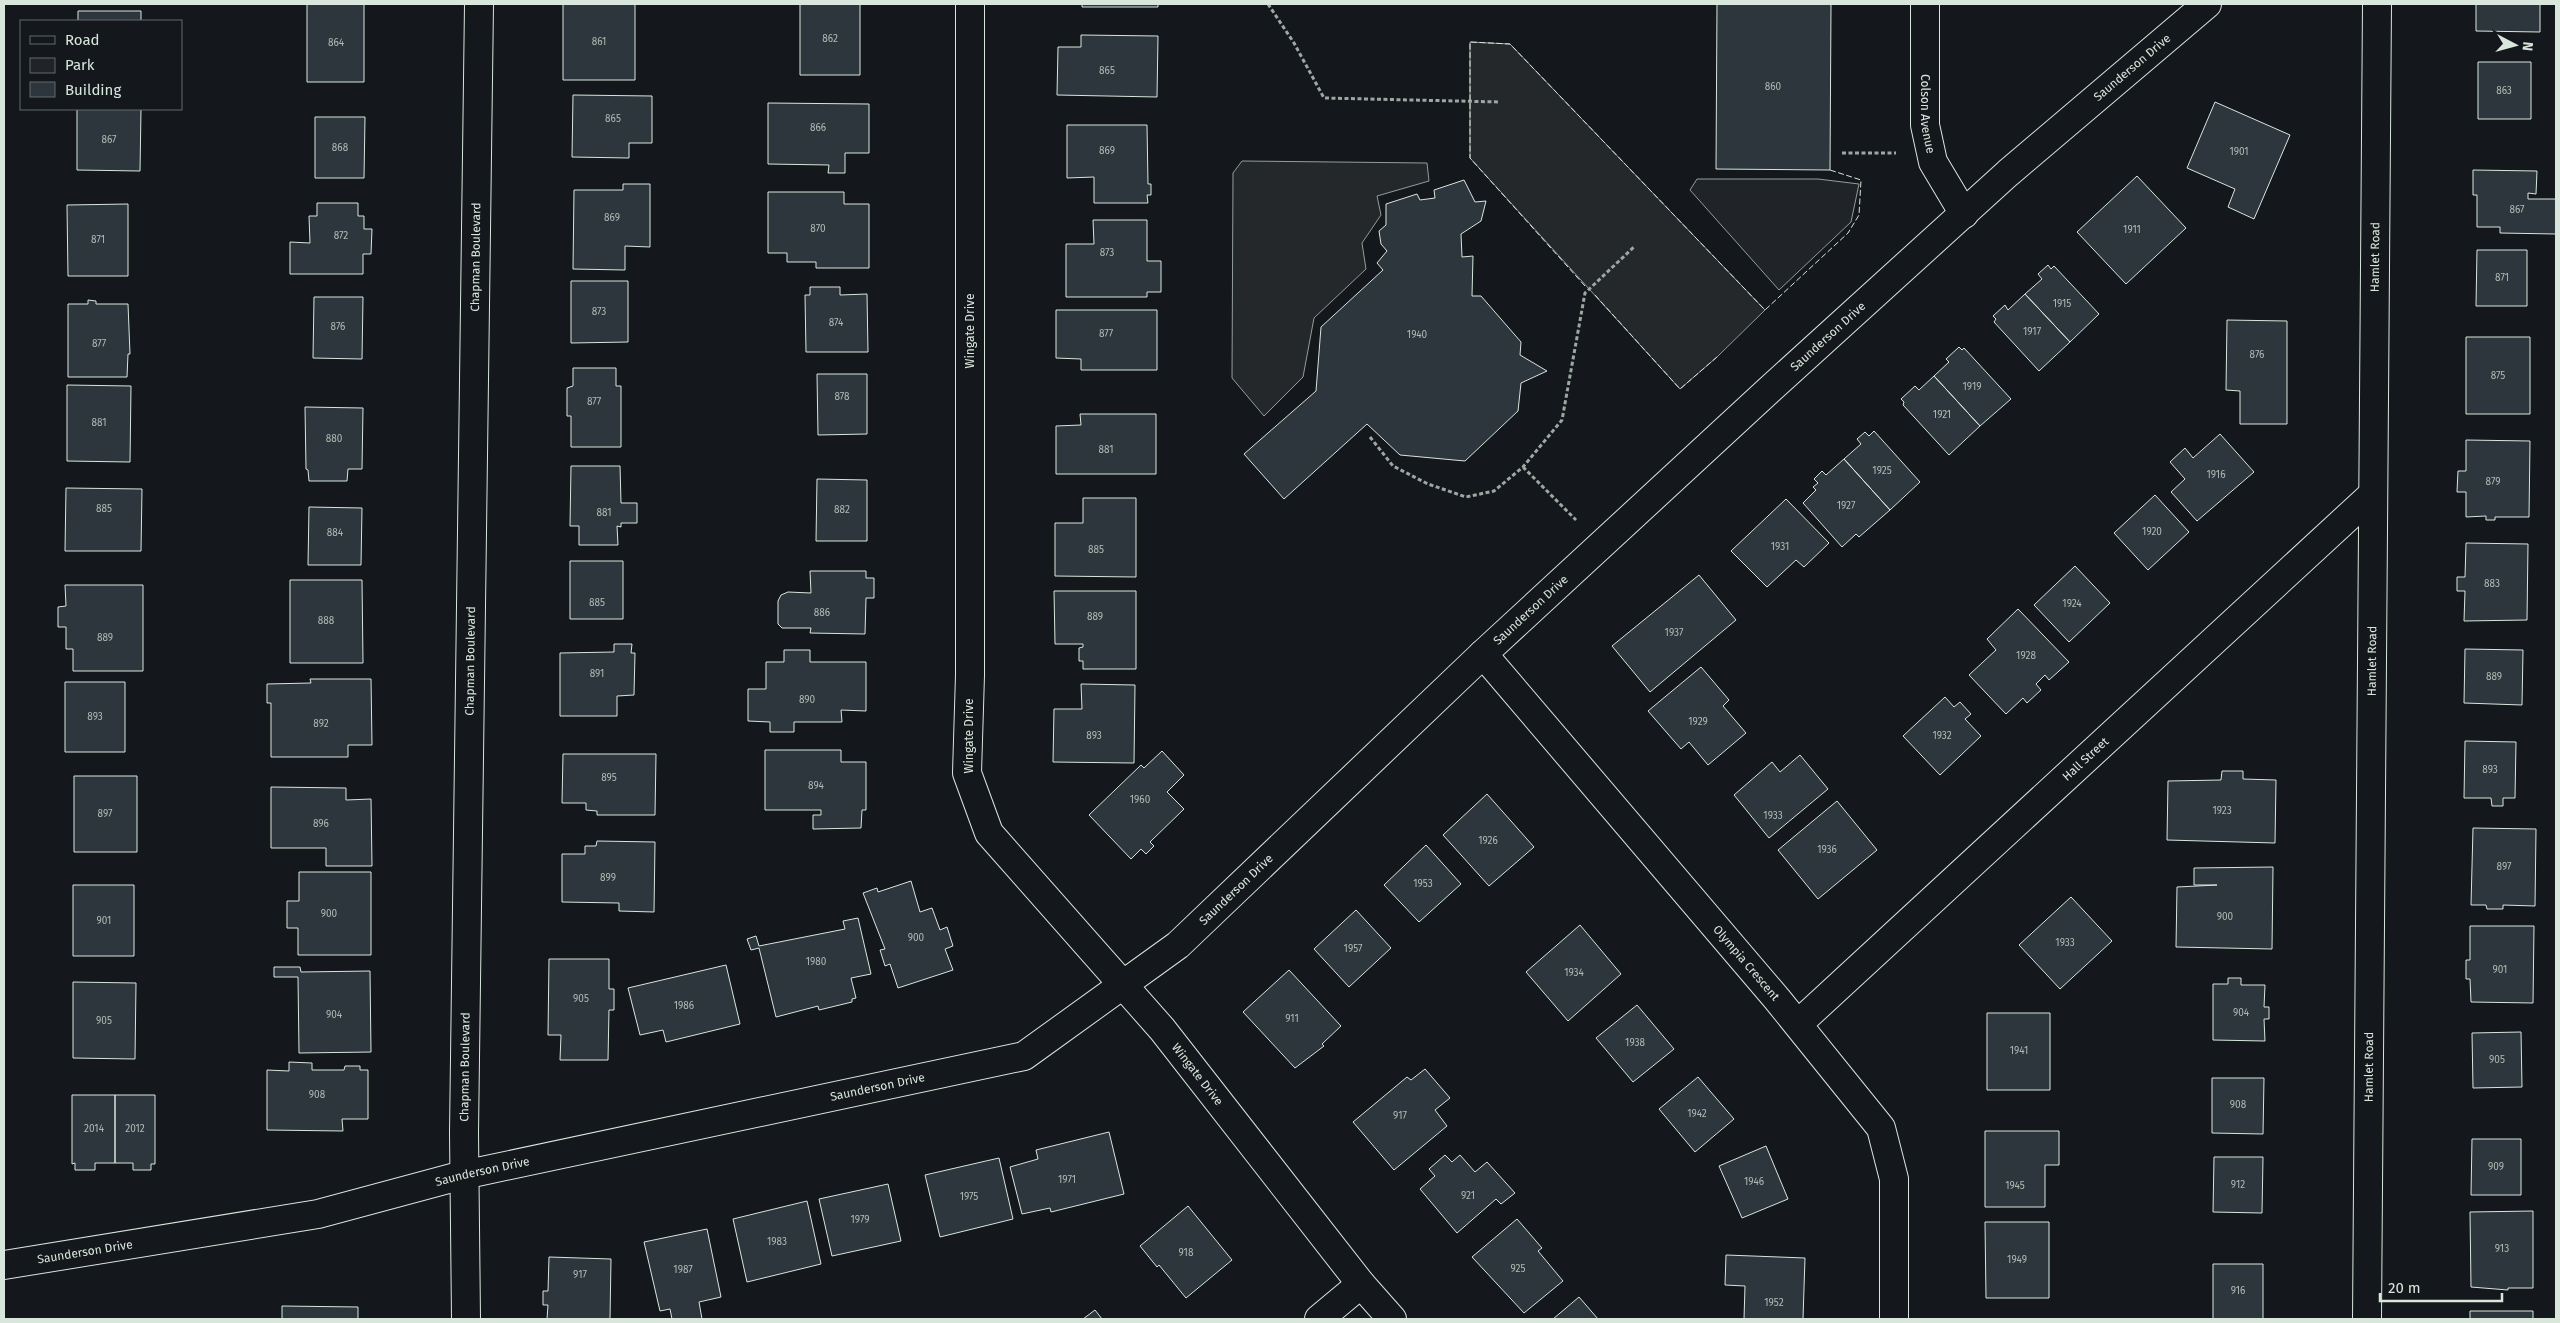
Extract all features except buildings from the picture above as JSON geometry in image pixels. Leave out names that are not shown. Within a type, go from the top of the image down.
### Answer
[{"type":"street","name":"Chapman Boulevard","points":[[466,1319],[463,1175],[479,4]]},
{"type":"street","name":"Wingate Drive","points":[[970,4],[970,675],[967,773],[990,833],[1162,1029],[1361,1284],[1392,1319]]},
{"type":"street","name":"Colson Avenue","points":[[1925,4],[1925,125],[1933,162],[1964,214]]},
{"type":"street","name":"Saunderson Drive","points":[[4,1264],[318,1214],[463,1175],[1024,1056],[1124,986],[1178,945],[1483,654],[1601,545],[1964,214],[2207,4]]},
{"type":"street","name":"Hamlet Road","points":[[2367,1319],[2377,4]]},
{"type":"street","name":"Hall Street","points":[[1798,1024],[2373,494]]},
{"type":"street","name":"Olympia Crescent","points":[[1483,654],[1798,1024],[1881,1128],[1894,1179],[1894,1319]]},
{"type":"street","points":[[1319,1319],[1361,1284]]},
{"type":"path","points":[[1268,4],[1294,43],[1324,98],[1500,102]]},
{"type":"path","points":[[1842,153],[1899,153],[1933,162]]},
{"type":"path","points":[[1370,437],[1393,466],[1428,484],[1466,497],[1494,491],[1524,467],[1562,420],[1585,293],[1635,246]]},
{"type":"path","points":[[1524,467],[1601,545]]},
{"type":"green space","points":[[1697,179],[1818,179],[1859,184],[1851,222],[1779,290],[1690,190]]},
{"type":"shaded area","points":[[1470,42],[1510,44],[1765,310],[1717,357],[1680,389],[1470,158]]},
{"type":"shaded area","points":[[1242,161],[1427,163],[1429,181],[1377,196],[1381,215],[1362,243],[1366,269],[1314,318],[1303,377],[1264,416],[1232,378],[1233,173]]},
{"type":"fence","points":[[1585,286],[1470,158],[1470,42],[1510,44],[1765,310],[1848,233],[1859,215],[1861,180],[1830,170]]},
{"type":"fence","points":[[1595,295],[1680,389],[1717,357]]}]
